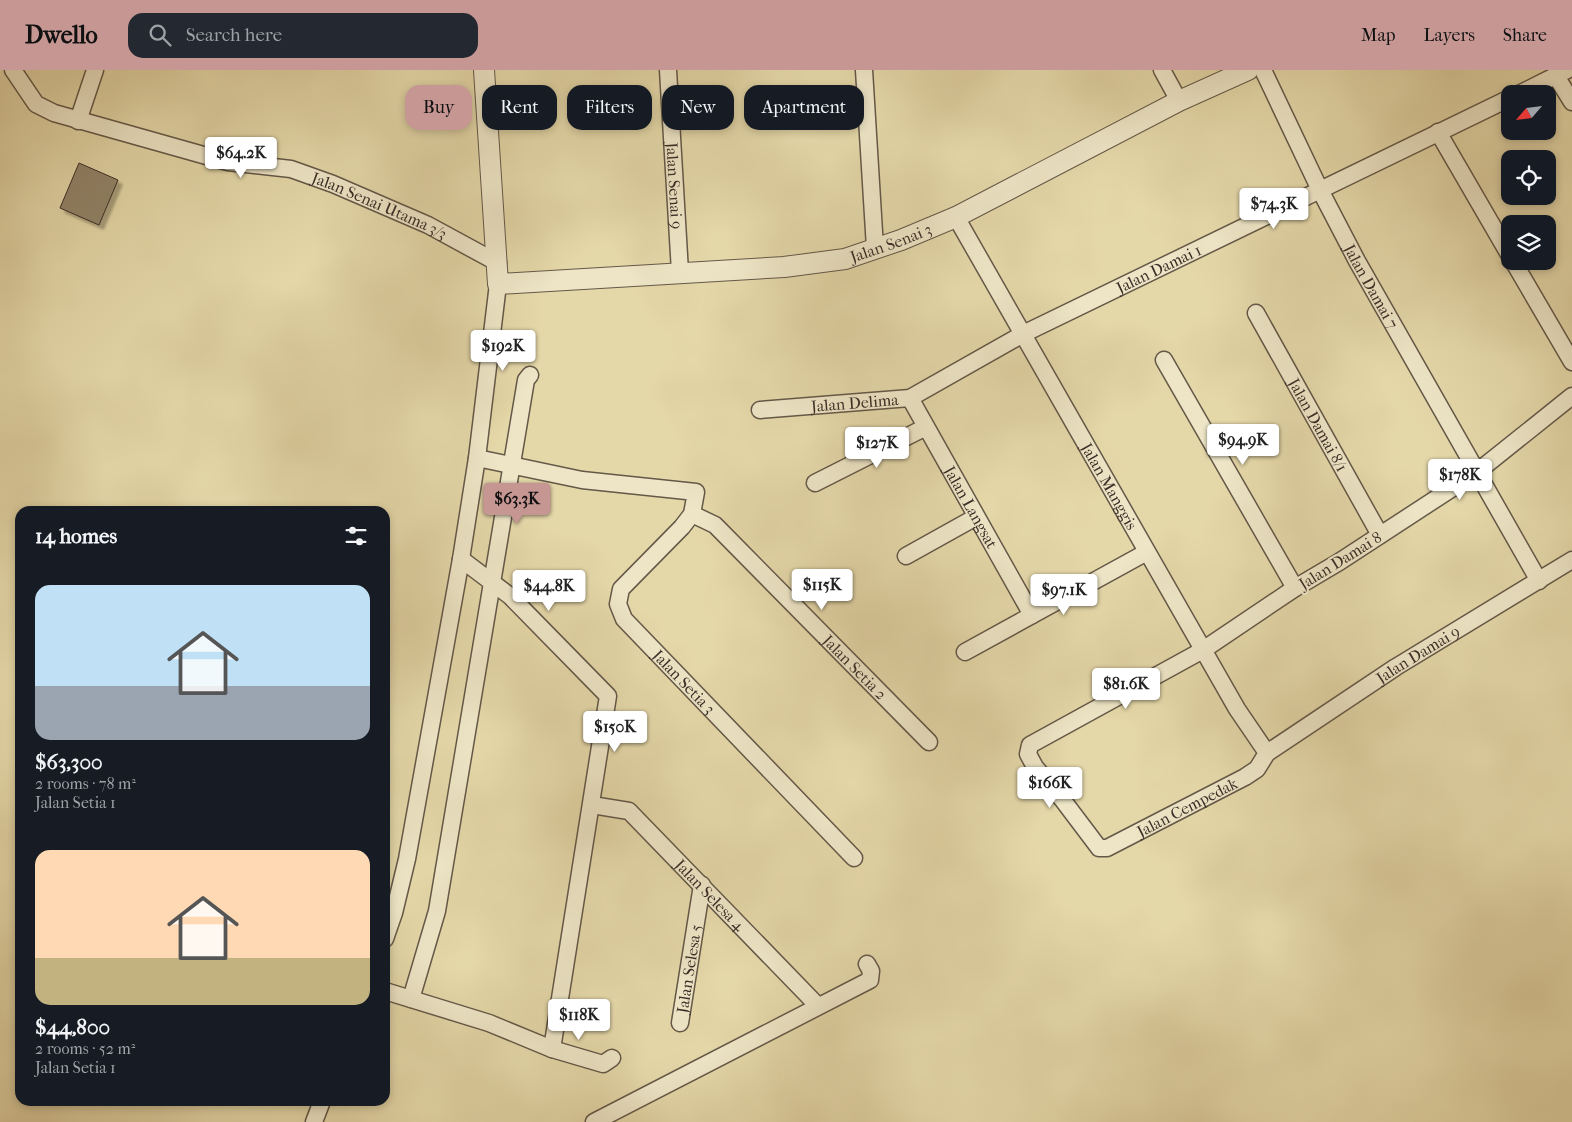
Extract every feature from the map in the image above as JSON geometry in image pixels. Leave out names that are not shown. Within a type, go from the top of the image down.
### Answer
[{"type":"street","name":"Jalan Senai Utama 3/3","points":[[13,70],[36,104],[54,113],[228,162],[262,164],[299,172],[333,184],[428,224],[498,263]]},
{"type":"street","points":[[78,121],[94,70]]},
{"type":"street","points":[[390,925],[407,859],[461,560],[496,322],[498,263],[484,70]]},
{"type":"street","name":"Jalan Senai 9","points":[[668,70],[680,272]]},
{"type":"street","points":[[864,70],[875,248]]},
{"type":"street","points":[[1162,70],[1179,101]]},
{"type":"street","name":"Jalan Senai 3","points":[[498,284],[784,267],[845,259],[956,216],[1179,101],[1248,70]]},
{"type":"street","name":"Jalan Damai 7","points":[[1262,70],[1357,262],[1539,581]]},
{"type":"street","points":[[1537,85],[1562,73],[1572,102]]},
{"type":"street","name":"Jalan Damai 1","points":[[1024,334],[1501,102]]},
{"type":"street","points":[[1438,132],[1501,240]]},
{"type":"street","name":"Jalan Manggis","points":[[956,216],[1237,709],[1267,753]]},
{"type":"street","points":[[1518,270],[1572,362]]},
{"type":"street","name":"Jalan Damai 8/1","points":[[1256,313],[1380,535]]},
{"type":"street","name":"Jalan Delima","points":[[760,410],[910,398],[1024,334]]},
{"type":"street","points":[[1164,360],[1294,588]]},
{"type":"street","points":[[411,998],[437,911],[491,581],[526,380],[530,375]]},
{"type":"street","name":"Jalan Damai 8","points":[[1099,848],[1035,767],[1028,754],[1030,744],[1203,650],[1294,588],[1477,472],[1572,396]]},
{"type":"street","name":"Jalan Langsat","points":[[910,398],[1032,615]]},
{"type":"street","points":[[815,483],[926,427]]},
{"type":"street","points":[[477,458],[512,463]]},
{"type":"street","name":"Jalan Setia 3","points":[[512,463],[582,480],[696,492],[692,514],[682,527],[621,589],[618,604],[624,619],[854,858]]},
{"type":"street","name":"Jalan Setia 2","points":[[692,514],[715,525],[929,742]]},
{"type":"street","points":[[906,556],[976,518]]},
{"type":"street","points":[[965,652],[1147,552]]},
{"type":"street","points":[[461,560],[517,602],[608,696],[552,1049]]},
{"type":"street","name":"Jalan Damai 9","points":[[1267,753],[1396,667],[1572,560]]},
{"type":"street","name":"Jalan Cempedak","points":[[1099,848],[1108,848],[1245,777],[1257,769],[1267,753]]},
{"type":"street","name":"Jalan Selesa 4","points":[[592,805],[630,811],[818,1006]]},
{"type":"street","name":"Jalan Selesa 5","points":[[680,1023],[702,885]]},
{"type":"street","points":[[594,1122],[870,980],[871,971],[867,964]]},
{"type":"street","points":[[390,992],[489,1023],[552,1049],[604,1064],[612,1058]]},
{"type":"street","points":[[314,1122],[320,1106]]},
{"type":"building","points":[[79,163],[118,180],[99,225],[60,208]]}]
